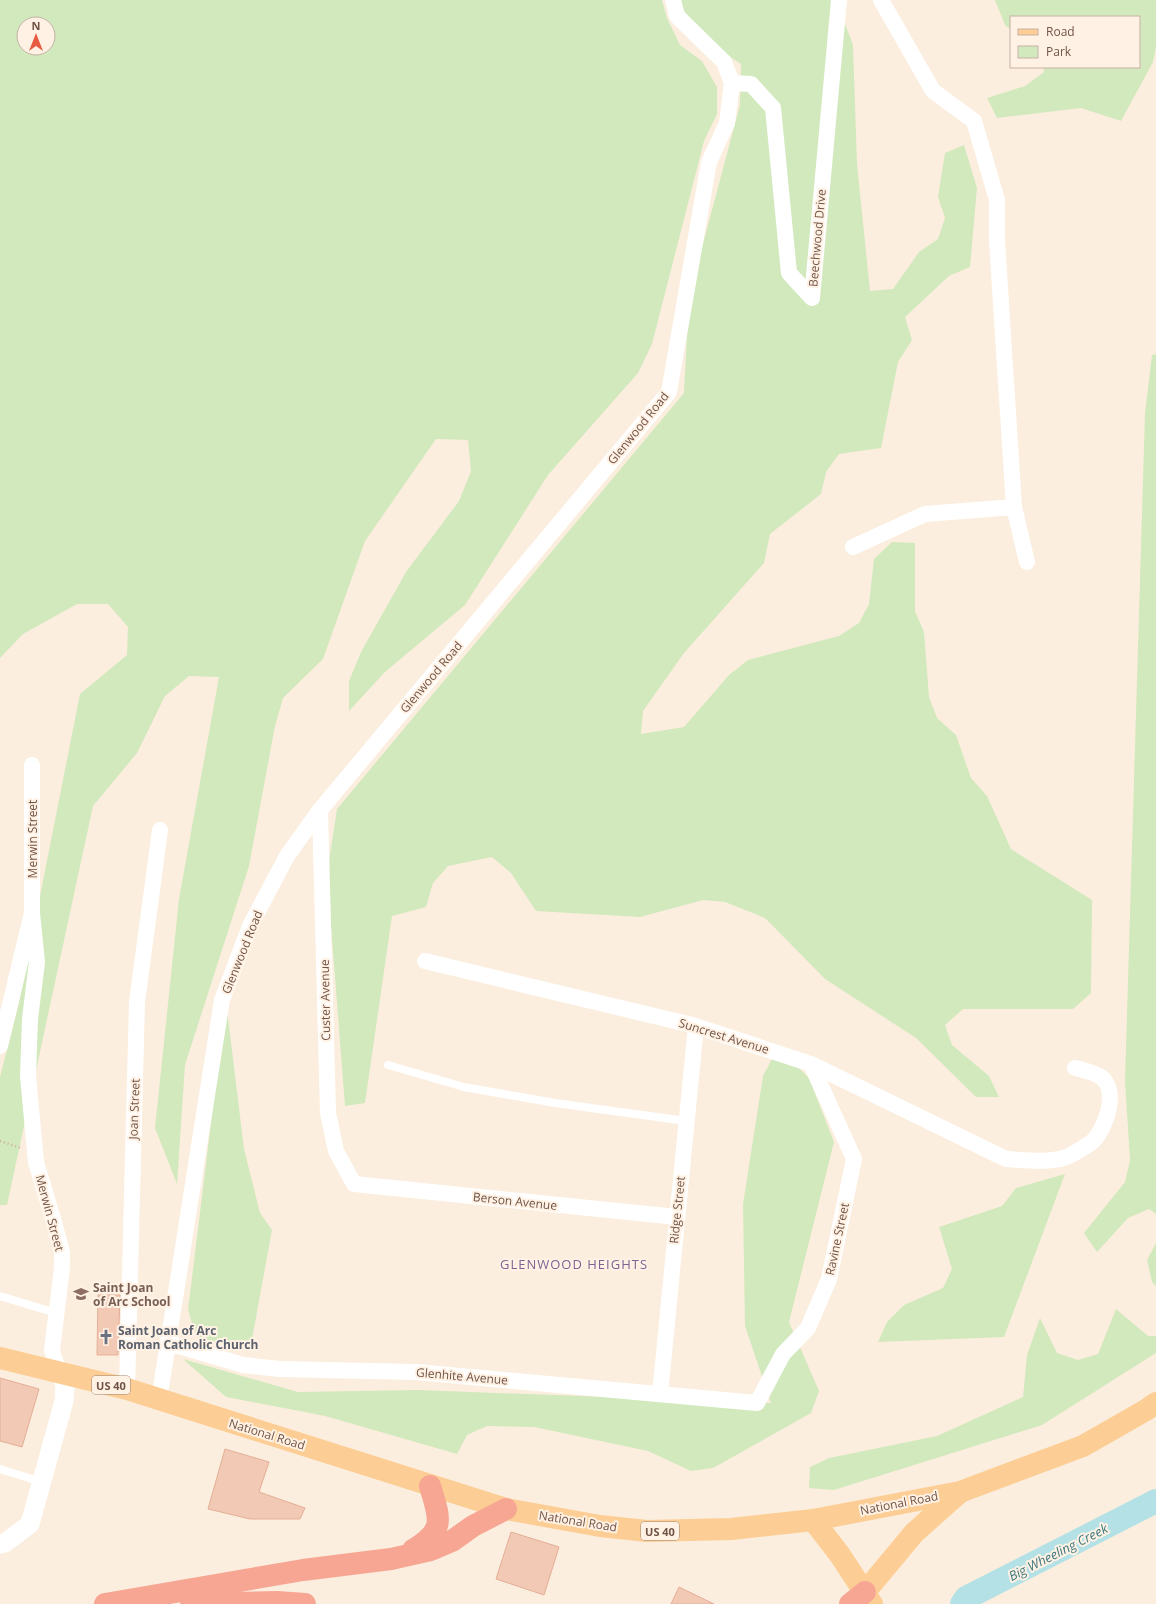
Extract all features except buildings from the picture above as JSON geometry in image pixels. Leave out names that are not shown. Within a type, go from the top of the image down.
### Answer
[{"type":"highway","points":[[402,1556],[426,1542],[437,1530],[438,1511],[430,1486]]},
{"type":"highway","points":[[106,1604],[303,1570],[402,1556],[431,1550],[452,1541],[473,1526],[506,1509]]},
{"type":"highway","points":[[191,1604],[277,1602],[305,1604]]},
{"type":"main road","name":"National Road","points":[[0,1358],[127,1389],[506,1509],[600,1526],[647,1531],[731,1529],[813,1520],[960,1492],[1084,1446],[1156,1403]]},
{"type":"main road","points":[[813,1520],[840,1555],[862,1600],[914,1533],[960,1492]]},
{"type":"street","name":"Glenwood Road","points":[[159,1400],[222,1000],[250,926],[287,856],[320,810],[669,392],[708,162],[727,124],[732,83],[724,62],[677,16],[673,0]]},
{"type":"street","name":"Beechwood Drive","points":[[732,83],[751,84],[773,108],[789,273],[812,298],[839,0]]},
{"type":"street","points":[[881,0],[933,91],[974,121],[997,200],[997,241],[1014,506],[1027,562]]},
{"type":"street","points":[[853,547],[925,514],[1014,506]]},
{"type":"street","name":"Merwin Street","points":[[3,1543],[30,1524],[64,1401],[65,1387],[62,1374],[55,1361],[52,1350],[62,1268],[62,1252],[36,1162],[28,1076],[30,1019],[37,962],[32,913],[32,765]]},
{"type":"street","name":"Custer Avenue","points":[[320,810],[328,1113],[336,1152],[354,1184]]},
{"type":"street","name":"Joan Street","points":[[127,1389],[137,1002],[160,830]]},
{"type":"street","name":"Merwin Street","points":[[0,1046],[32,913]]},
{"type":"street","name":"Suncrest Avenue","points":[[425,961],[696,1026],[811,1064],[1006,1159],[1036,1161],[1064,1158],[1093,1142],[1104,1125],[1109,1110],[1110,1094],[1108,1085],[1101,1077],[1075,1068]]},
{"type":"street","name":"Ridge Street","points":[[660,1394],[676,1217],[696,1026]]},
{"type":"street","name":"Ravine Street","points":[[756,1403],[783,1354],[808,1328],[830,1279],[854,1159],[811,1064]]},
{"type":"street","name":"Berson Avenue","points":[[354,1184],[676,1217]]},
{"type":"street","name":"Glenhite Avenue","points":[[169,1343],[242,1365],[280,1369],[416,1372],[756,1403]]},
{"type":"lane","points":[[388,1065],[464,1086],[555,1103],[686,1121]]},
{"type":"lane","points":[[0,1296],[56,1313]]},
{"type":"lane","points":[[0,1469],[42,1482]]},
{"type":"path","points":[[0,1141],[35,1152]]},
{"type":"green space","points":[[0,0],[662,0],[667,18],[680,45],[702,61],[717,87],[717,114],[704,141],[652,344],[638,373],[548,475],[465,605],[385,672],[349,711],[349,681],[361,652],[406,572],[459,501],[471,471],[468,440],[436,439],[365,541],[323,659],[283,698],[275,726],[249,866],[185,1065],[177,1184],[155,1128],[179,899],[219,677],[189,676],[165,696],[137,753],[93,806],[7,1205],[0,1205],[0,1077],[18,1007],[80,694],[127,655],[128,627],[108,604],[77,604],[23,634],[0,658]]},
{"type":"green space","points":[[679,0],[836,0],[853,45],[857,164],[870,291],[893,289],[919,252],[938,239],[945,218],[938,197],[945,153],[964,145],[977,188],[970,267],[949,276],[905,317],[912,340],[898,362],[881,448],[839,454],[826,472],[821,494],[770,534],[764,563],[684,653],[643,711],[641,734],[684,727],[729,675],[748,660],[839,636],[859,623],[869,604],[874,559],[892,542],[915,543],[915,611],[924,632],[929,697],[937,718],[956,735],[971,778],[987,796],[1011,849],[1092,900],[1091,993],[1073,1009],[963,1009],[945,1025],[952,1045],[989,1076],[999,1097],[976,1097],[916,1038],[825,979],[765,918],[725,902],[703,900],[640,917],[536,911],[511,873],[492,857],[448,866],[433,883],[426,907],[392,916],[365,1103],[345,1106],[327,874],[337,809],[684,393],[689,296],[740,105],[741,64],[710,44],[680,6]]},
{"type":"green space","points":[[995,0],[1156,0],[1156,47],[1153,62],[1121,121],[1081,108],[997,118],[987,98],[1025,86],[1044,72],[1043,68],[1140,68],[1140,16],[1010,16],[1010,29],[1005,25]]},
{"type":"green space","points":[[1156,354],[1156,1214],[1149,1209],[1128,1218],[1097,1252],[1084,1233],[1125,1182],[1130,1160],[1125,1081],[1145,413],[1152,355]]},
{"type":"green space","points":[[226,1001],[244,1149],[260,1213],[272,1230],[250,1350],[196,1337],[188,1310]]},
{"type":"green space","points":[[773,1057],[794,1063],[809,1078],[834,1142],[789,1322],[819,1391],[811,1413],[713,1468],[691,1471],[648,1451],[534,1427],[487,1426],[467,1435],[457,1454],[325,1416],[226,1397],[183,1359],[298,1392],[418,1390],[771,1403],[745,1326],[743,1204],[763,1076]]},
{"type":"green space","points":[[1065,1174],[1004,1337],[878,1342],[887,1322],[904,1305],[943,1288],[952,1269],[939,1227],[1002,1206],[1016,1188]]},
{"type":"green space","points":[[1156,1243],[1156,1286],[1152,1282],[1147,1260]]},
{"type":"green space","points":[[1116,1309],[1148,1336],[1156,1336],[1156,1353],[1042,1425],[834,1490],[809,1488],[810,1467],[829,1458],[937,1436],[1023,1397],[1027,1355],[1040,1318],[1057,1353],[1078,1360],[1098,1354]]},
{"type":"waterway","name":"Big Wheeling Creek","points":[[962,1604],[966,1598],[1156,1501]]},
{"type":"place","name":"Saint Joan of Arc School","points":[[81,1294]]},
{"type":"place","name":"Saint Joan of Arc Roman Catholic Church","points":[[106,1337]]},
{"type":"district","name":"GLENWOOD HEIGHTS","points":[[574,1264]]}]
